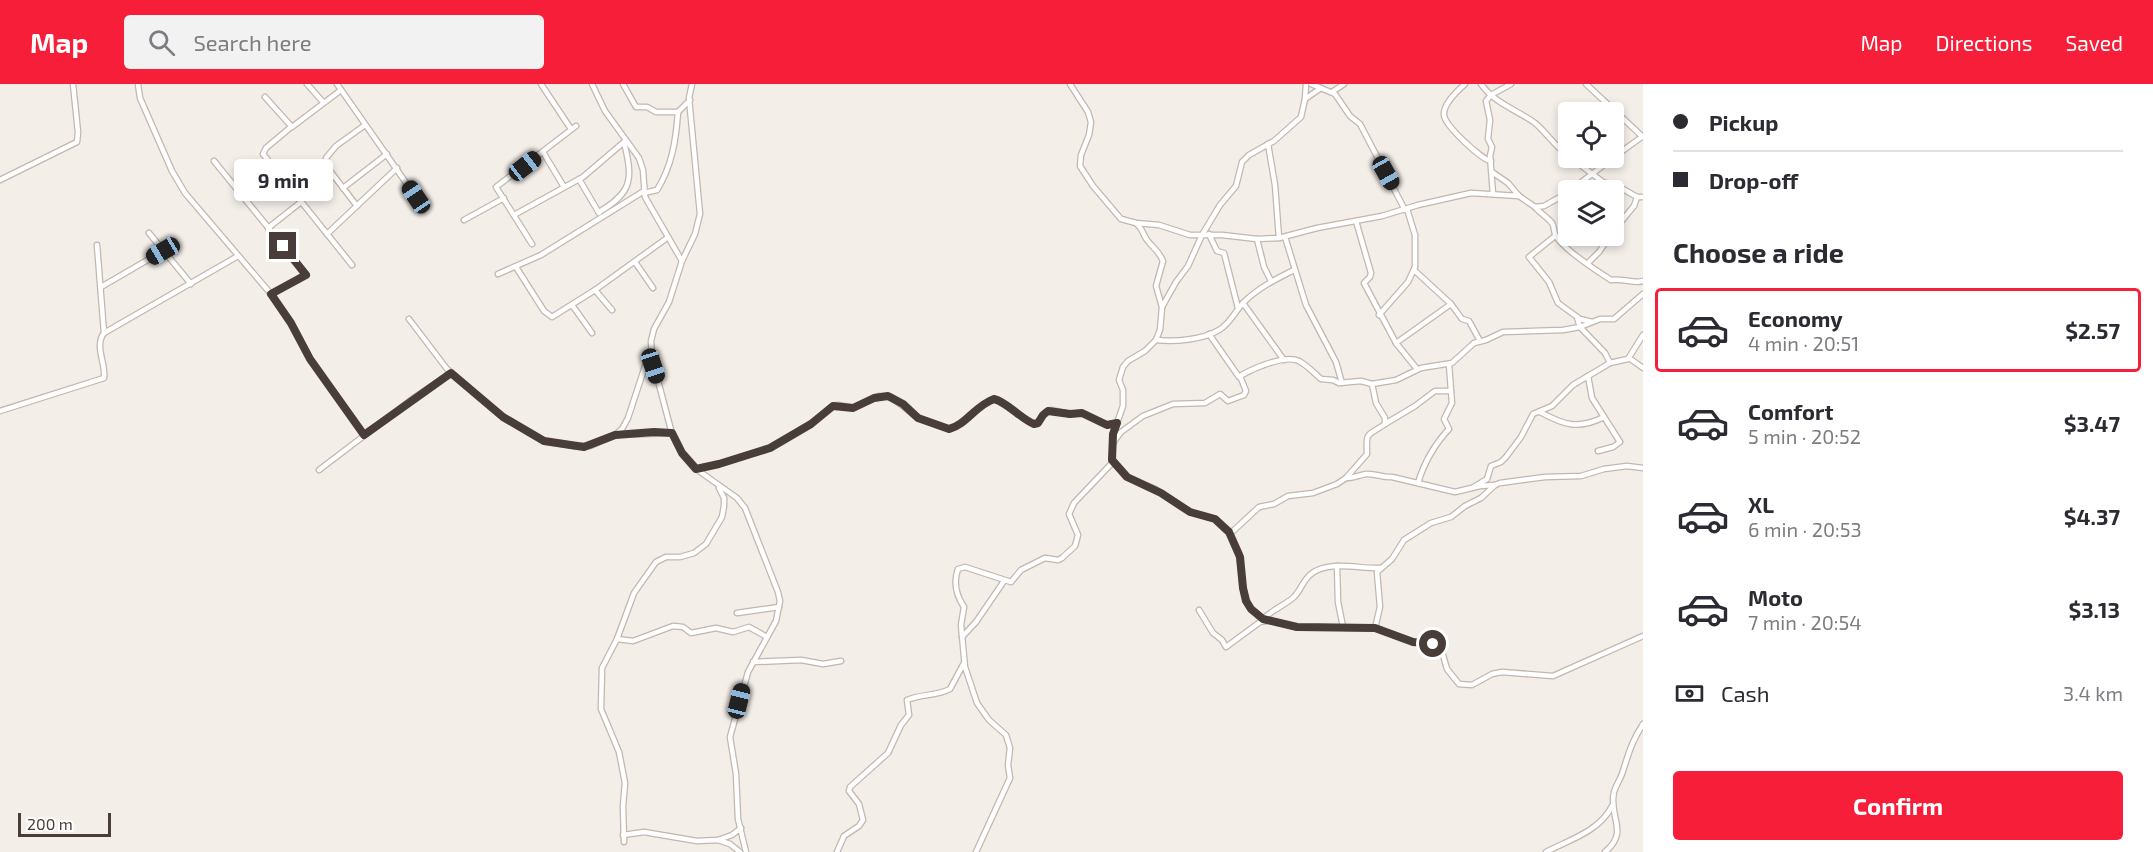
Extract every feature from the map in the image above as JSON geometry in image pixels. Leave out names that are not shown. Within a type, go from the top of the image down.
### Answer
[{"type":"street","points":[[0,180],[77,142],[73,84]]},
{"type":"street","points":[[138,84],[140,98],[178,181],[194,205],[271,294],[291,323],[310,359],[364,435]]},
{"type":"street","points":[[307,84],[323,102]]},
{"type":"street","points":[[337,84],[423,207]]},
{"type":"street","points":[[532,244],[497,185],[574,128],[541,84]]},
{"type":"street","points":[[593,84],[605,111],[639,158],[644,178],[644,192],[682,261]]},
{"type":"street","points":[[623,84],[636,106],[647,107],[656,112],[678,112]]},
{"type":"street","points":[[615,435],[628,418],[651,349],[654,329],[669,302],[682,261],[695,234],[700,214],[690,100],[692,84]]},
{"type":"street","points":[[1070,84],[1088,112],[1091,122],[1089,135],[1081,155],[1081,170],[1121,219],[1136,223],[1154,224],[1190,235],[1209,234],[1257,239],[1282,238],[1317,228],[1471,194],[1519,196]]},
{"type":"street","points":[[1161,307],[1188,266],[1202,235],[1224,199],[1236,186],[1242,162],[1298,120],[1305,99],[1306,84]]},
{"type":"street","points":[[1311,84],[1334,94],[1350,116],[1362,127],[1406,209],[1414,235],[1416,254],[1414,270],[1408,282],[1379,315]]},
{"type":"street","points":[[1334,94],[1344,84]]},
{"type":"street","points":[[1465,84],[1449,102],[1445,118],[1451,129],[1481,157],[1491,161]]},
{"type":"street","points":[[1481,84],[1491,95],[1533,122],[1558,146]]},
{"type":"street","points":[[1493,194],[1492,147],[1488,139],[1490,120],[1486,101],[1491,95],[1511,84]]},
{"type":"street","points":[[1586,84],[1643,137],[1624,150]]},
{"type":"street","points":[[1305,99],[1321,88]]},
{"type":"street","points":[[341,90],[291,127],[266,148],[263,154],[352,265]]},
{"type":"street","points":[[265,97],[291,127]]},
{"type":"street","points":[[600,215],[644,192],[651,193],[657,190],[670,164],[678,112],[690,100]]},
{"type":"street","points":[[357,206],[327,167],[326,158],[336,146],[365,125]]},
{"type":"street","points":[[498,274],[541,255],[600,215],[620,198],[630,181],[629,161],[624,142],[579,179],[514,215]]},
{"type":"street","points":[[1268,144],[1282,238],[1306,305],[1338,365],[1342,383]]},
{"type":"street","points":[[543,152],[564,187]]},
{"type":"street","points":[[343,188],[387,154]]},
{"type":"street","points":[[214,161],[306,274],[271,294]]},
{"type":"street","points":[[327,234],[397,168]]},
{"type":"street","points":[[1584,168],[1603,182],[1640,196],[1624,218]]},
{"type":"street","points":[[1584,180],[1600,168]]},
{"type":"street","points":[[1492,172],[1508,183],[1519,196],[1551,222],[1555,236],[1577,257],[1611,280],[1620,278],[1643,281]]},
{"type":"street","points":[[579,179],[600,215]]},
{"type":"street","points":[[464,220],[504,198]]},
{"type":"street","points":[[1535,207],[1544,206],[1558,198]]},
{"type":"street","points":[[268,228],[301,202]]},
{"type":"street","points":[[1356,221],[1371,273],[1364,284],[1396,344],[1418,369]]},
{"type":"street","points":[[976,852],[1009,781],[1010,748],[1007,738],[989,720],[977,703],[964,663],[961,620],[964,606],[956,594],[955,581],[958,569],[965,567],[1011,582],[1021,570],[1042,559],[1058,560],[1070,552],[1078,542],[1078,535],[1070,518],[1071,506],[1111,463],[1113,434],[1123,406],[1123,390],[1119,380],[1122,367],[1156,340],[1160,330],[1161,307],[1156,285],[1163,261],[1158,250],[1148,242],[1142,229],[1136,223]]},
{"type":"street","points":[[149,233],[191,284]]},
{"type":"street","points":[[1209,234],[1217,251],[1224,253],[1238,308]]},
{"type":"street","points":[[1555,236],[1529,256],[1548,282],[1557,303],[1577,317],[1593,322]]},
{"type":"street","points":[[516,267],[549,316],[552,317],[668,238]]},
{"type":"street","points":[[1257,239],[1264,267],[1271,281]]},
{"type":"street","points":[[97,245],[104,333]]},
{"type":"street","points":[[1588,263],[1603,246]]},
{"type":"street","points":[[101,287],[163,251]]},
{"type":"street","points":[[0,411],[104,378],[100,338],[104,333],[238,256]]},
{"type":"street","points":[[635,262],[653,288]]},
{"type":"street","points":[[1156,340],[1172,341],[1209,334],[1225,326],[1243,303],[1271,281],[1294,270]]},
{"type":"street","points":[[1414,270],[1451,304],[1462,319],[1469,321],[1480,340]]},
{"type":"street","points":[[594,290],[612,310]]},
{"type":"street","points":[[1239,377],[1270,363],[1297,360],[1314,371],[1322,380],[1342,383],[1361,381],[1372,384],[1396,380],[1418,369],[1449,364],[1480,340],[1489,339],[1503,332],[1580,327],[1600,319],[1616,318],[1643,294]]},
{"type":"street","points":[[1243,303],[1284,360]]},
{"type":"street","points":[[1396,344],[1451,304]]},
{"type":"street","points":[[572,305],[592,333]]},
{"type":"street","points":[[1577,317],[1580,327],[1605,353],[1610,363]]},
{"type":"street","points":[[409,319],[451,373],[503,417],[544,441],[584,447],[615,435],[672,433]]},
{"type":"street","points":[[1113,443],[1121,432],[1143,416],[1173,404],[1205,403],[1220,394],[1228,401],[1244,394],[1246,391],[1239,377],[1209,334]]},
{"type":"street","points":[[1474,487],[1487,478],[1491,466],[1498,464],[1506,457],[1523,435],[1531,416],[1552,406],[1564,393],[1588,376],[1610,363],[1629,358],[1643,335]]},
{"type":"street","points":[[651,349],[653,366],[672,433],[682,453],[696,469],[737,498],[748,513],[777,589],[779,607],[776,621],[744,683],[730,737],[746,852]]},
{"type":"street","points":[[1629,358],[1643,368]]},
{"type":"street","points":[[1418,483],[1423,466],[1440,438],[1449,429],[1444,418],[1452,403],[1449,364]]},
{"type":"street","points":[[319,470],[451,373]]},
{"type":"street","points":[[1588,376],[1592,398],[1620,442],[1613,447],[1598,451]]},
{"type":"street","points":[[1372,384],[1384,424]]},
{"type":"street","points":[[1229,532],[1236,531],[1259,507],[1274,504],[1291,495],[1313,493],[1337,484],[1346,478],[1367,454],[1366,442],[1370,433],[1435,391],[1451,391]]},
{"type":"street","points":[[696,469],[770,448],[811,424],[833,406],[853,408],[884,396],[896,400],[918,418],[949,429],[974,410],[994,399],[999,400],[1034,424],[1040,422],[1046,412],[1051,410],[1070,414],[1082,413],[1107,425],[1117,424],[1129,428]]},
{"type":"street","points":[[1540,412],[1561,423],[1575,426],[1604,417]]},
{"type":"street","points":[[1111,463],[1127,477],[1161,493],[1186,511],[1215,519],[1229,532],[1240,557],[1246,601],[1251,609],[1265,620],[1297,627],[1375,628],[1413,642],[1440,646],[1450,675],[1459,684],[1468,686],[1475,684],[1497,673],[1512,672],[1553,676],[1643,636]]},
{"type":"street","points":[[1346,478],[1370,474],[1451,492],[1545,477],[1581,476],[1604,469],[1627,466],[1643,468]]},
{"type":"street","points":[[624,842],[625,783],[619,752],[601,709],[602,668],[617,639],[636,588],[657,562],[666,558],[694,554],[706,544],[717,526],[724,506],[724,498],[718,485]]},
{"type":"street","points":[[1375,628],[1380,607],[1377,574],[1380,568],[1392,559],[1404,540],[1431,523],[1452,517],[1465,506],[1485,495],[1495,485]]},
{"type":"street","points":[[1199,610],[1215,636],[1222,640],[1226,647],[1294,596],[1312,573],[1337,566],[1380,568]]},
{"type":"street","points":[[1337,566],[1338,602],[1343,627]]},
{"type":"street","points":[[962,637],[1004,581]]},
{"type":"street","points":[[737,613],[779,607]]},
{"type":"street","points":[[617,639],[633,641],[676,626],[691,633],[716,628],[733,632],[749,627],[767,637]]},
{"type":"street","points":[[753,662],[801,660],[823,664],[841,661]]},
{"type":"street","points":[[837,852],[844,836],[859,826],[862,820],[861,810],[849,791],[850,787],[888,753],[901,725],[910,713],[907,700],[919,695],[939,693],[950,689],[954,686],[964,663]]},
{"type":"street","points":[[1605,852],[1616,841],[1618,830],[1612,806],[1614,791],[1623,771],[1628,751],[1643,724]]},
{"type":"street","points":[[1546,852],[1592,829],[1606,816],[1612,806]]},
{"type":"street","points":[[623,835],[644,832],[697,841],[718,840],[732,835],[741,828]]},
{"type":"street","points":[[718,840],[730,844],[740,852]]},
{"type":"route","points":[[283,246],[306,275],[271,294],[291,323],[321,376],[364,435],[451,373],[503,417],[544,441],[584,447],[615,435],[672,433],[682,453],[696,469],[770,448],[811,424],[833,406],[858,407],[879,396],[891,397],[903,404],[918,418],[949,429],[974,410],[994,399],[1018,412],[1032,424],[1040,422],[1048,411],[1082,413],[1107,425],[1117,423],[1113,434],[1112,460],[1127,477],[1161,493],[1186,511],[1215,519],[1229,532],[1238,548],[1246,601],[1258,616],[1271,622],[1297,627],[1375,628],[1413,642],[1433,644]]}]
